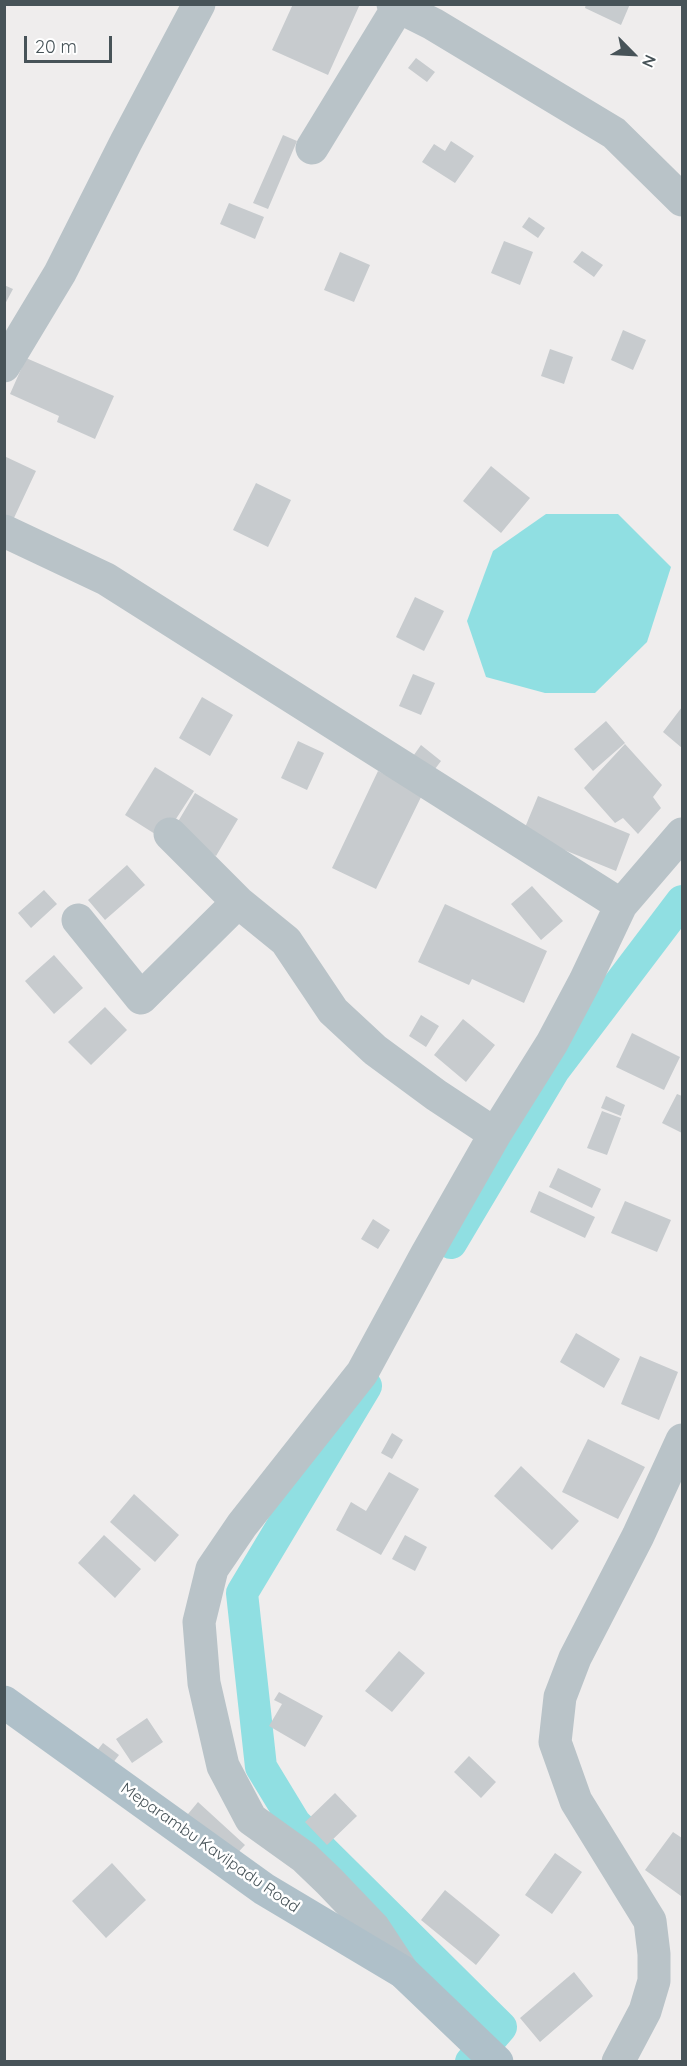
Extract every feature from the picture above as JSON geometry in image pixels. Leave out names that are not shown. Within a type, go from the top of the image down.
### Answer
[{"type":"main road","name":"Meparambu Kavilpadu Road","points":[[4,1702],[264,1889],[403,1972],[497,2061]]},
{"type":"street","points":[[4,366],[60,273],[199,4]]},
{"type":"street","points":[[312,148],[397,5],[433,24],[614,134],[682,200]]},
{"type":"street","points":[[4,531],[106,579],[621,906]]},
{"type":"street","points":[[170,834],[238,902],[286,941],[333,1011],[375,1050],[436,1095],[495,1134]]},
{"type":"street","points":[[403,1972],[374,1928],[328,1881],[304,1857],[251,1819],[223,1766],[204,1683],[199,1622],[212,1569],[242,1525],[362,1373],[495,1134],[552,1043],[621,906],[682,834]]},
{"type":"street","points":[[78,920],[141,998],[238,902]]},
{"type":"street","points":[[618,2061],[645,2011],[668,1980],[654,1954],[650,1921],[576,1802],[555,1742],[560,1698],[575,1658],[638,1536],[682,1440]]},
{"type":"water","points":[[546,514],[618,514],[671,567],[647,642],[595,693],[545,693],[486,677],[467,621],[493,551]]},
{"type":"building","points":[[293,4],[360,4],[328,75],[272,50]]},
{"type":"building","points":[[586,4],[630,4],[621,25],[585,8]]},
{"type":"building","points":[[416,58],[435,72],[427,82],[408,68]]},
{"type":"building","points":[[283,135],[297,141],[268,209],[253,203]]},
{"type":"building","points":[[451,141],[474,156],[455,183],[422,162],[434,144],[445,151]]},
{"type":"building","points":[[229,203],[264,217],[255,239],[220,224]]},
{"type":"building","points":[[529,217],[545,228],[538,238],[522,227]]},
{"type":"building","points":[[504,241],[533,252],[520,285],[491,273]]},
{"type":"building","points":[[582,251],[603,265],[594,277],[573,262]]},
{"type":"building","points":[[340,252],[370,265],[354,302],[324,290]]},
{"type":"building","points":[[4,285],[13,289],[4,306]]},
{"type":"building","points":[[623,330],[646,340],[633,370],[611,360]]},
{"type":"building","points":[[550,349],[573,357],[564,384],[541,376]]},
{"type":"building","points":[[26,358],[114,396],[95,439],[57,422],[59,416],[10,394]]},
{"type":"building","points":[[4,456],[36,471],[13,520],[4,516]]},
{"type":"building","points":[[491,466],[530,498],[501,533],[463,501]]},
{"type":"building","points":[[256,483],[291,500],[268,547],[233,530]]},
{"type":"building","points":[[415,597],[444,611],[424,651],[396,637]]},
{"type":"building","points":[[413,674],[435,683],[421,715],[399,706]]},
{"type":"building","points":[[202,697],[233,715],[210,756],[179,738]]},
{"type":"building","points":[[682,707],[682,748],[663,732]]},
{"type":"building","points":[[606,721],[625,743],[593,771],[574,749]]},
{"type":"building","points":[[298,741],[324,753],[307,790],[281,778]]},
{"type":"building","points":[[625,744],[662,785],[653,797],[661,808],[638,834],[623,818],[615,823],[584,788]]},
{"type":"building","points":[[421,745],[441,761],[426,781],[406,766]]},
{"type":"building","points":[[155,767],[194,791],[163,839],[125,815]]},
{"type":"building","points":[[378,771],[423,793],[376,889],[332,868]]},
{"type":"building","points":[[195,793],[238,819],[216,856],[173,830]]},
{"type":"building","points":[[538,796],[630,834],[616,871],[552,845],[519,842]]},
{"type":"building","points":[[127,865],[145,885],[105,920],[88,900]]},
{"type":"building","points":[[532,886],[563,921],[541,940],[511,904]]},
{"type":"building","points":[[44,890],[57,904],[31,928],[18,913]]},
{"type":"building","points":[[445,904],[547,951],[524,1003],[472,979],[469,985],[418,962]]},
{"type":"building","points":[[54,955],[83,988],[54,1014],[25,981]]},
{"type":"building","points":[[105,1007],[127,1030],[91,1065],[68,1042]]},
{"type":"building","points":[[421,1015],[439,1026],[426,1047],[409,1036]]},
{"type":"building","points":[[463,1019],[495,1045],[466,1082],[434,1055]]},
{"type":"building","points":[[632,1033],[680,1057],[664,1090],[616,1067]]},
{"type":"building","points":[[677,1094],[682,1096],[682,1133],[662,1123]]},
{"type":"building","points":[[606,1096],[625,1105],[621,1116],[601,1108]]},
{"type":"building","points":[[602,1111],[621,1118],[607,1155],[587,1148]]},
{"type":"building","points":[[558,1168],[601,1189],[592,1208],[549,1187]]},
{"type":"building","points":[[539,1191],[595,1217],[585,1238],[530,1212]]},
{"type":"building","points":[[625,1201],[671,1220],[657,1252],[611,1233]]},
{"type":"building","points":[[373,1219],[390,1230],[378,1249],[361,1239]]},
{"type":"building","points":[[576,1333],[620,1359],[604,1388],[560,1362]]},
{"type":"building","points":[[640,1356],[678,1372],[659,1420],[621,1404]]},
{"type":"building","points":[[392,1433],[403,1440],[392,1459],[381,1453]]},
{"type":"building","points":[[588,1439],[645,1467],[618,1519],[562,1492]]},
{"type":"building","points":[[521,1466],[579,1521],[552,1550],[494,1496]]},
{"type":"building","points":[[389,1472],[419,1489],[381,1555],[336,1530],[351,1502],[366,1511]]},
{"type":"building","points":[[134,1494],[179,1535],[155,1562],[110,1522]]},
{"type":"building","points":[[104,1535],[141,1569],[115,1598],[78,1563]]},
{"type":"building","points":[[405,1535],[427,1547],[415,1571],[392,1559]]},
{"type":"building","points":[[399,1651],[425,1673],[392,1712],[365,1691]]},
{"type":"building","points":[[279,1692],[323,1716],[305,1747],[269,1726],[282,1704],[274,1700]]},
{"type":"building","points":[[147,1718],[163,1742],[132,1763],[116,1739]]},
{"type":"building","points":[[103,1743],[119,1755],[109,1768],[93,1756]]},
{"type":"building","points":[[469,1756],[496,1782],[481,1798],[454,1772]]},
{"type":"building","points":[[335,1793],[357,1816],[327,1845],[305,1822]]},
{"type":"building","points":[[198,1802],[245,1845],[229,1862],[183,1820]]},
{"type":"building","points":[[673,1832],[682,1838],[681,1896],[645,1870]]},
{"type":"building","points":[[555,1853],[582,1872],[552,1914],[525,1895]]},
{"type":"building","points":[[112,1863],[146,1900],[106,1938],[72,1901]]},
{"type":"building","points":[[445,1890],[500,1935],[476,1965],[421,1920]]},
{"type":"building","points":[[574,1972],[593,1996],[540,2042],[520,2018]]},
{"type":"waterway","points":[[451,1243],[554,1070],[682,901]]},
{"type":"waterway","points":[[366,1386],[242,1593],[261,1767],[295,1823],[501,2027],[471,2062]]}]
